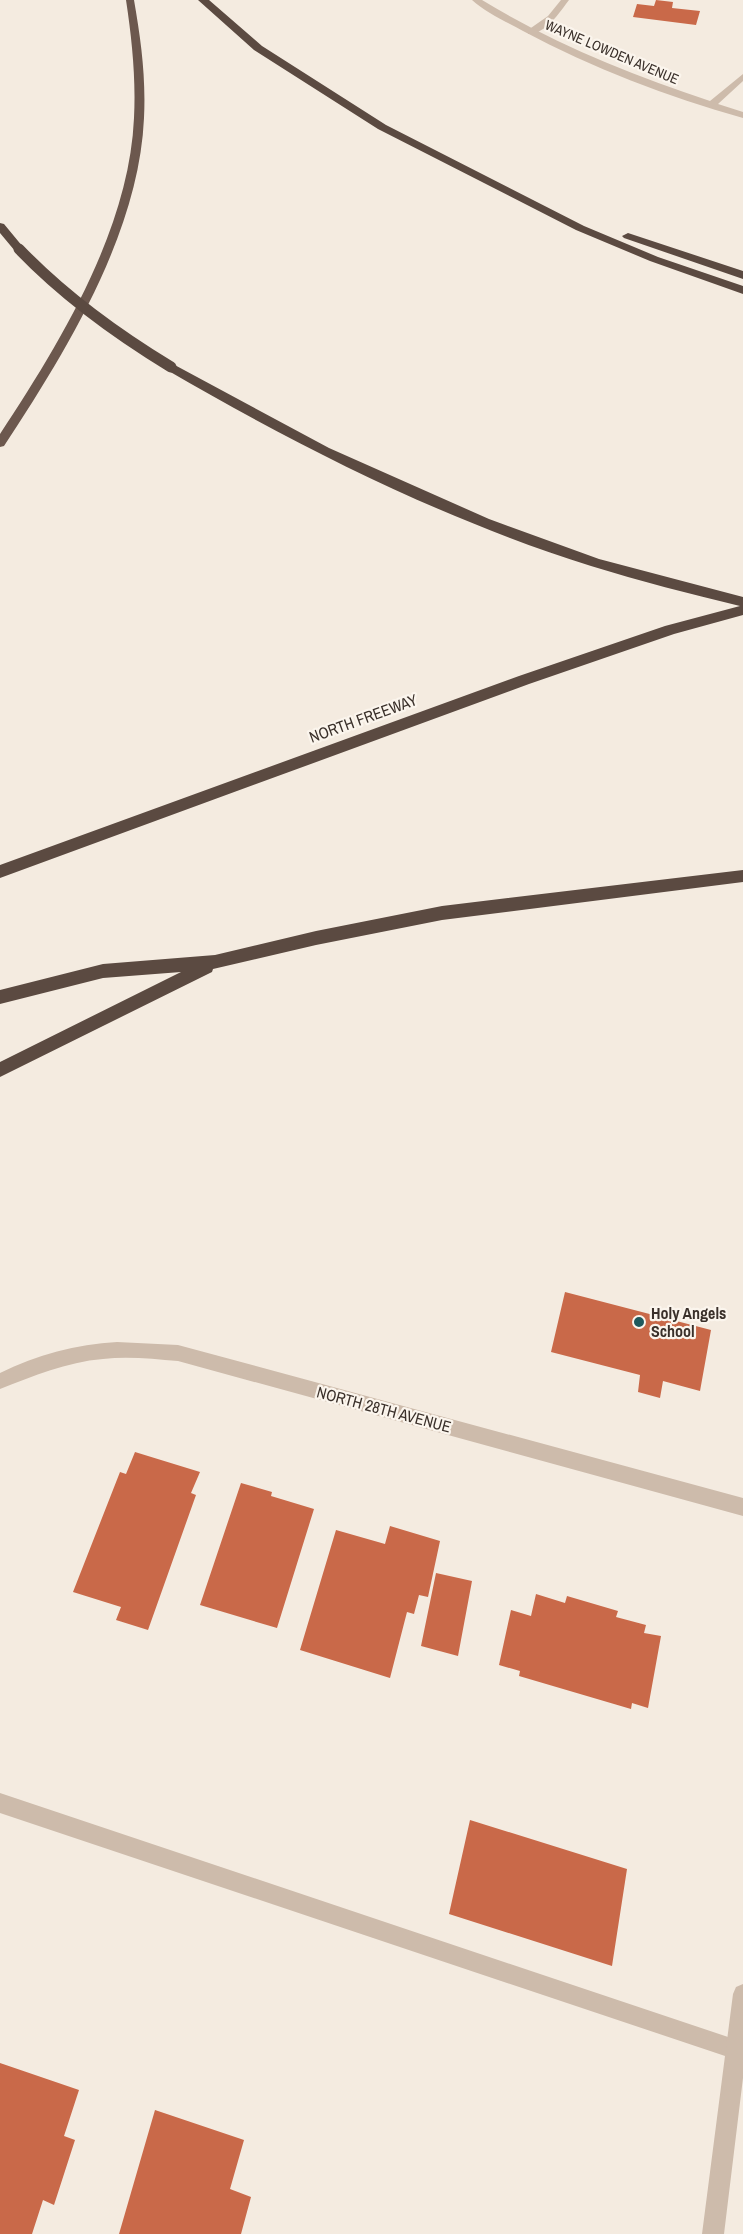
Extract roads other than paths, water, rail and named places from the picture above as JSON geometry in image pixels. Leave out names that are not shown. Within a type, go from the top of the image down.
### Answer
[{"type":"highway","points":[[0,443],[31,398],[76,322],[94,285],[126,196],[140,110],[139,48],[130,0]]},
{"type":"highway","points":[[203,0],[258,48],[382,127],[552,215],[619,245],[743,290]]},
{"type":"highway","points":[[496,185],[630,236],[743,275]]},
{"type":"highway","points":[[0,226],[46,278],[76,303],[120,335],[252,415],[347,463],[481,520],[594,561],[743,602]]},
{"type":"highway","name":"NORTH FREEWAY","points":[[0,872],[524,680],[670,630],[743,610]]},
{"type":"highway","points":[[0,997],[103,971],[215,962],[316,938],[442,913],[743,876]]},
{"type":"highway","points":[[0,1070],[215,962]]},
{"type":"street","name":"WAYNE LOWDEN AVENUE","points":[[476,0],[531,32],[618,72],[743,115]]},
{"type":"street","points":[[531,32],[551,18],[565,0]]},
{"type":"street","points":[[711,105],[743,77]]},
{"type":"street","name":"NORTH 28TH AVENUE","points":[[0,1381],[21,1370],[53,1360],[115,1350],[178,1353],[743,1507]]},
{"type":"street","points":[[0,1803],[740,2051]]},
{"type":"street","points":[[714,2234],[740,2051],[743,1994]]},
{"type":"place","name":"Holy Angels School","points":[[639,1322]]}]
